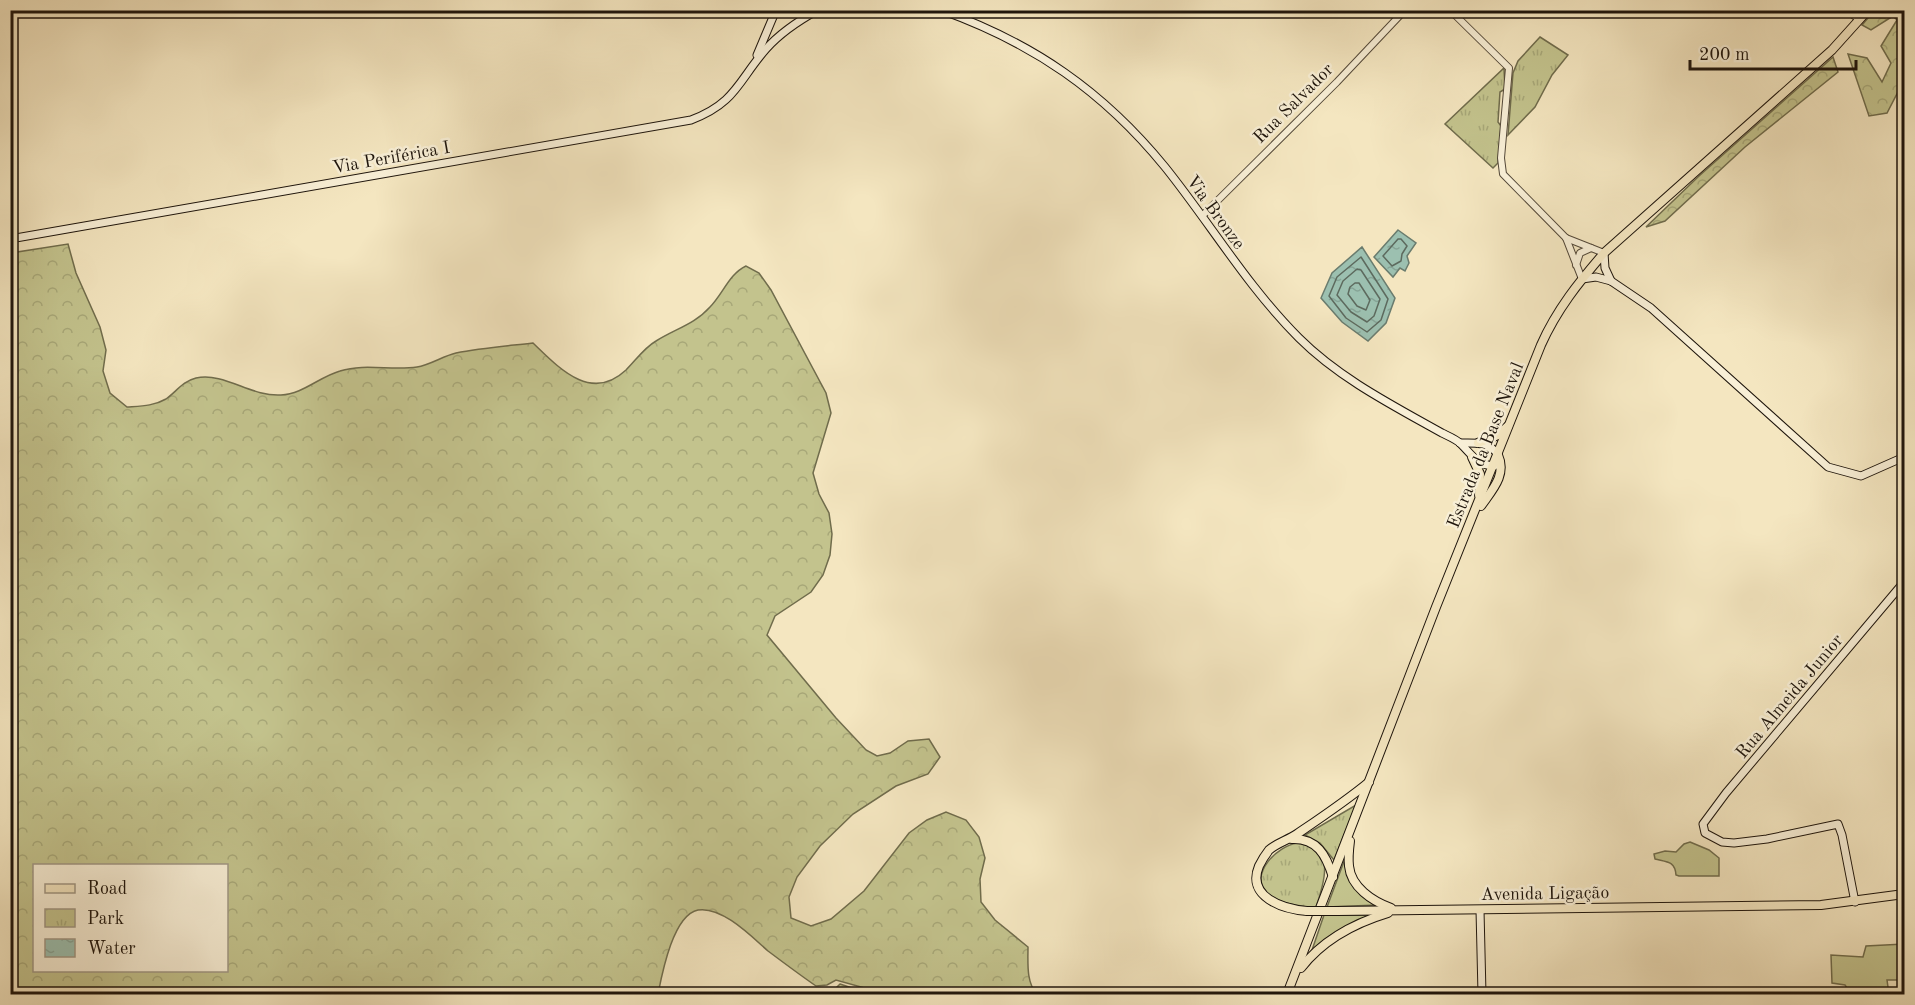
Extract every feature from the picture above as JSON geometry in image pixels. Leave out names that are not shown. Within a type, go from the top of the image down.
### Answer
[{"type":"main road","points":[[754,64],[776,10]]},
{"type":"main road","points":[[754,64],[784,31],[818,10]]},
{"type":"main road","name":"Via Bronze","points":[[941,10],[1022,44],[1095,94],[1164,165],[1240,270],[1300,339],[1371,393],[1460,443],[1480,463],[1494,466]]},
{"type":"main road","name":"Estrada da Base Naval","points":[[1287,994],[1439,599],[1550,324],[1572,290],[1604,253],[1832,50],[1868,10]]},
{"type":"main road","name":"Via Periférica I","points":[[10,239],[678,123],[702,116],[721,104],[737,89],[754,64]]},
{"type":"main road","points":[[1604,253],[1605,268],[1611,281]]},
{"type":"main road","points":[[1582,279],[1596,277],[1611,281],[1657,313],[1824,465],[1861,476],[1905,457]]},
{"type":"main road","points":[[1478,443],[1498,435],[1509,425]]},
{"type":"main road","name":"Via Bronze","points":[[1460,443],[1478,443]]},
{"type":"main road","points":[[1473,517],[1501,475],[1502,468],[1498,455],[1490,446],[1478,443]]},
{"type":"main road","points":[[1472,457],[1480,480],[1473,517]]},
{"type":"main road","name":"Rua Almeida Junior","points":[[1855,902],[1838,824],[1767,839],[1734,843],[1722,842],[1704,831],[1702,824],[1905,582]]},
{"type":"main road","name":"Avenida Ligação","points":[[1370,781],[1346,802],[1280,843],[1265,855],[1257,872],[1256,881],[1263,895],[1276,904],[1294,910],[1336,911],[1821,906],[1905,894]]},
{"type":"main road","points":[[1352,829],[1349,866],[1356,883],[1376,901],[1398,910]]},
{"type":"main road","points":[[1290,838],[1305,840],[1319,847],[1325,854],[1333,876]]},
{"type":"main road","points":[[1296,974],[1315,952],[1333,938],[1359,924],[1398,910]]},
{"type":"main road","points":[[1480,910],[1482,994]]},
{"type":"main road","points":[[1306,948],[1315,952]]},
{"type":"street","name":"Rua Salvador","points":[[1202,216],[1338,82],[1405,10]]},
{"type":"street","points":[[1450,10],[1509,68],[1501,158],[1503,174],[1566,238],[1582,279]]},
{"type":"street","points":[[1846,10],[1860,20]]},
{"type":"street","points":[[1566,238],[1604,253]]},
{"type":"street","points":[[1577,268],[1576,260],[1580,253],[1593,248]]},
{"type":"green space","points":[[1874,11],[1904,11],[1904,74],[1902,84],[1887,113],[1869,116],[1848,54],[1867,58],[1882,82],[1891,63],[1881,46],[1897,20],[1893,16],[1871,30],[1862,25]]},
{"type":"green space","points":[[1540,37],[1568,55],[1552,75],[1535,107],[1508,135],[1513,73],[1518,61]]},
{"type":"green space","points":[[1833,57],[1838,72],[1745,147],[1665,221],[1646,227],[1699,176]]},
{"type":"green space","points":[[1504,68],[1505,89],[1500,92],[1498,122],[1501,126],[1498,163],[1493,168],[1445,124]]},
{"type":"green space","points":[[68,244],[76,273],[100,327],[106,350],[103,371],[110,393],[127,407],[161,401],[183,384],[196,378],[217,378],[270,395],[281,395],[297,392],[332,374],[349,369],[417,367],[456,353],[533,343],[576,378],[588,383],[600,383],[613,379],[626,370],[652,344],[704,313],[740,270],[746,266],[759,273],[771,290],[826,393],[831,413],[813,473],[819,494],[829,513],[832,534],[830,555],[823,575],[811,592],[775,616],[767,635],[836,718],[866,750],[877,756],[890,753],[908,741],[929,739],[940,757],[928,774],[896,786],[853,814],[820,846],[797,877],[789,897],[791,918],[811,926],[831,919],[864,891],[909,833],[927,820],[946,812],[966,820],[979,837],[985,858],[980,879],[981,902],[995,920],[1028,947],[1029,978],[1037,994],[886,994],[836,980],[827,985],[816,986],[736,924],[717,913],[698,910],[689,914],[675,934],[658,994],[11,994],[11,253]]},
{"type":"green space","points":[[1356,805],[1334,860],[1320,843],[1305,835]]},
{"type":"green space","points":[[1690,842],[1709,850],[1719,858],[1719,876],[1679,876],[1676,875],[1672,865],[1655,859],[1654,854],[1665,851],[1676,852],[1684,844]]},
{"type":"green space","points":[[1297,843],[1318,851],[1323,858],[1324,876],[1316,907],[1282,902],[1270,896],[1262,884],[1261,876],[1268,861],[1282,849]]},
{"type":"green space","points":[[1346,856],[1362,895],[1377,905],[1327,907]]},
{"type":"green space","points":[[1324,915],[1371,915],[1312,950]]},
{"type":"green space","points":[[1904,944],[1904,980],[1887,980],[1889,994],[1851,994],[1845,985],[1832,983],[1831,955],[1863,957],[1866,946]]},
{"type":"green space","points":[[840,984],[870,994],[840,994],[837,987]]},
{"type":"water","points":[[1398,230],[1416,243],[1407,256],[1409,263],[1405,271],[1400,268],[1393,277],[1374,257]]},
{"type":"water","points":[[1362,247],[1395,298],[1386,323],[1368,341],[1342,322],[1321,298],[1332,273]]}]
